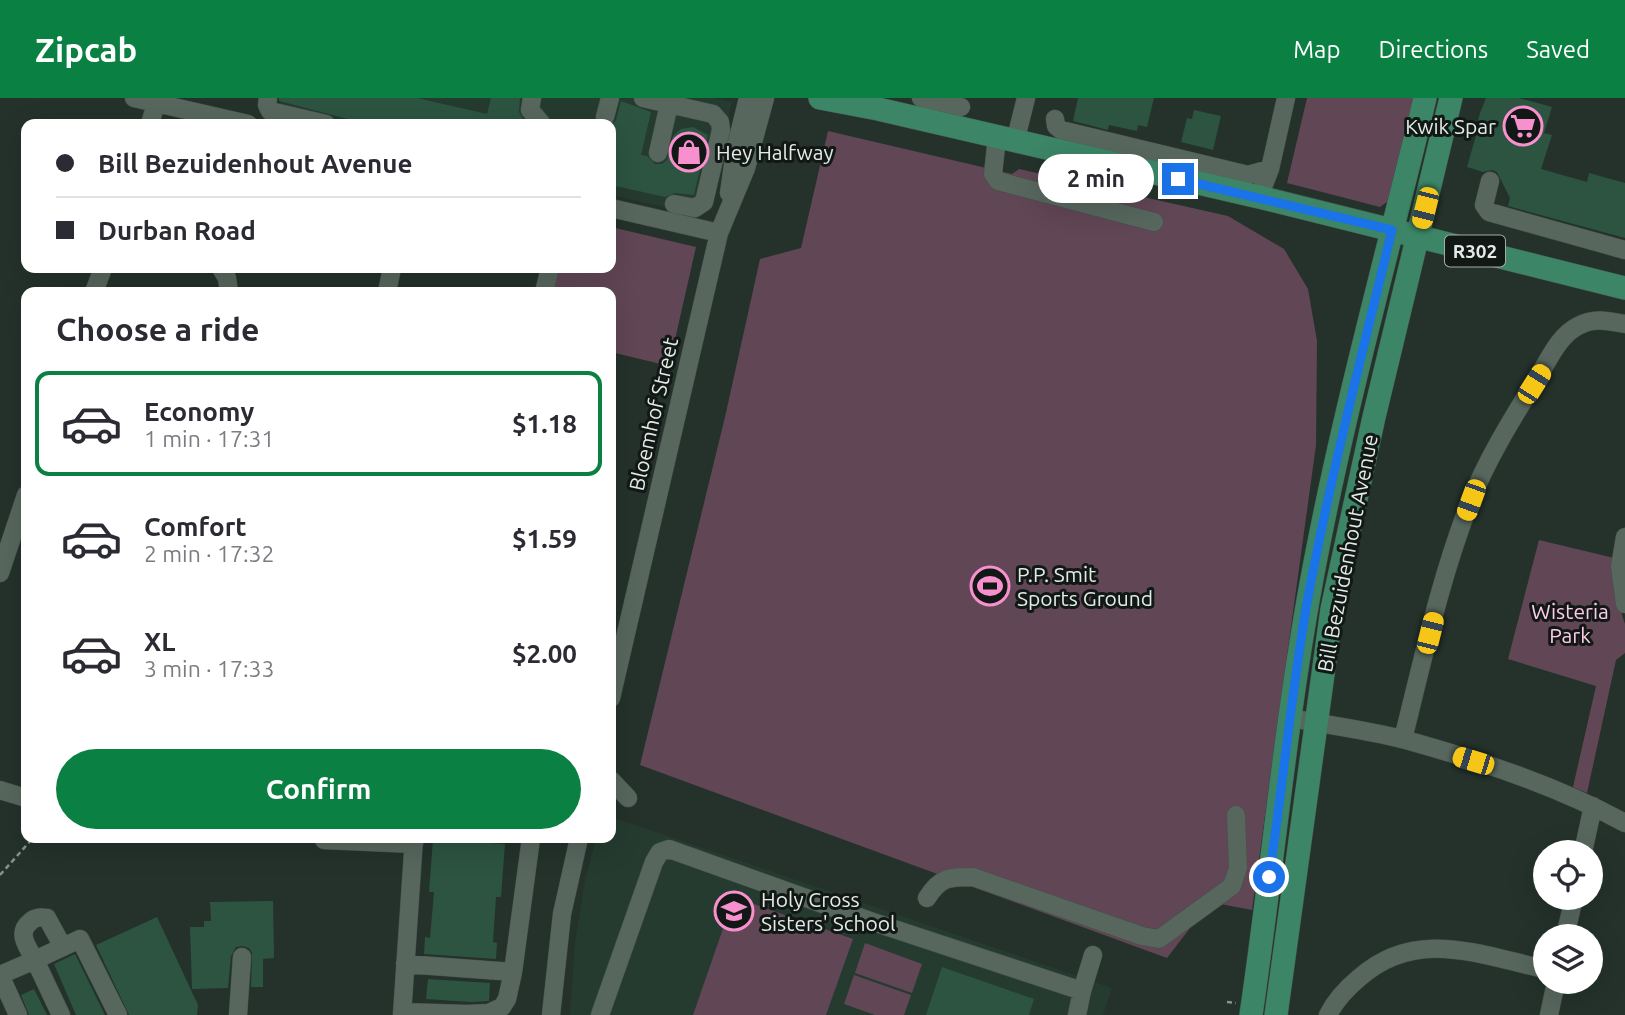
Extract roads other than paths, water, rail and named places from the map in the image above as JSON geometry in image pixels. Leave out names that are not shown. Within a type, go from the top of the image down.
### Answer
[{"type":"main road","name":"R302","points":[[820,98],[1259,197],[1625,288]]},
{"type":"main road","name":"Bill Bezuidenhout Avenue","points":[[1251,1015],[1290,718],[1312,580],[1349,408],[1425,98]]},
{"type":"main road","name":"Bill Bezuidenhout Avenue","points":[[1276,1015],[1332,609],[1374,417],[1451,98]]},
{"type":"street","points":[[134,98],[226,119]]},
{"type":"street","points":[[532,98],[530,110],[538,119]]},
{"type":"street","points":[[605,117],[610,98]]},
{"type":"street","points":[[643,98],[713,114],[721,126],[704,202],[695,208],[674,204]]},
{"type":"street","name":"Bloemhof Street","points":[[616,677],[721,229],[735,150],[748,98]]},
{"type":"street","name":"Bloemhof Street","points":[[721,229],[746,168],[765,98]]},
{"type":"street","points":[[921,98],[961,107]]},
{"type":"street","points":[[1026,98],[993,174],[998,181],[1154,222]]},
{"type":"street","points":[[1259,197],[1270,169],[1286,98]]},
{"type":"street","points":[[151,119],[156,103]]},
{"type":"street","points":[[658,153],[669,104]]},
{"type":"street","points":[[270,105],[311,119]]},
{"type":"street","points":[[1055,119],[1060,130],[1248,175],[1270,169]]},
{"type":"street","points":[[1490,181],[1484,205],[1489,212],[1625,250]]},
{"type":"street","points":[[616,209],[721,229]]},
{"type":"street","points":[[1404,739],[1443,579],[1471,500],[1493,455],[1565,335],[1578,326],[1595,320],[1625,324]]},
{"type":"street","points":[[0,573],[21,510]]},
{"type":"street","points":[[1625,537],[1620,567],[1625,604]]},
{"type":"street","points":[[1290,718],[1404,739],[1496,768],[1593,806],[1625,823]]},
{"type":"street","points":[[616,785],[628,798],[616,796]]},
{"type":"street","points":[[0,790],[21,796]]},
{"type":"street","points":[[1586,840],[1593,806]]},
{"type":"street","points":[[927,898],[935,886],[945,879],[974,877],[1142,936],[1160,939],[1232,886],[1238,868],[1236,815]]},
{"type":"street","points":[[414,843],[402,1013],[467,1014],[497,1010],[507,999],[530,843]]},
{"type":"street","points":[[551,1015],[558,939],[578,843]]},
{"type":"street","points":[[600,1015],[654,862],[660,852],[669,849],[873,922],[1082,991]]},
{"type":"street","points":[[61,1015],[24,940],[23,932],[27,924],[34,919],[47,918],[63,947]]},
{"type":"street","points":[[18,1015],[0,975],[80,939],[118,1015]]},
{"type":"street","points":[[1328,1015],[1347,989],[1368,970],[1387,957],[1407,950],[1440,947],[1533,966]]},
{"type":"street","points":[[1077,1015],[1093,955]]},
{"type":"street","points":[[238,1015],[242,957]]},
{"type":"street","points":[[405,964],[513,972]]},
{"type":"street","points":[[1549,1015],[1553,994]]},
{"type":"place","name":"Kwik Spar","points":[[1523,126]]},
{"type":"place","name":"Hey Halfway","points":[[689,152]]},
{"type":"place","name":"P.P. Smit Sports Ground","points":[[990,586]]},
{"type":"place","name":"Holy Cross Sisters' School","points":[[734,911]]},
{"type":"park label","name":"Wisteria Park","points":[[1570,623]]}]
